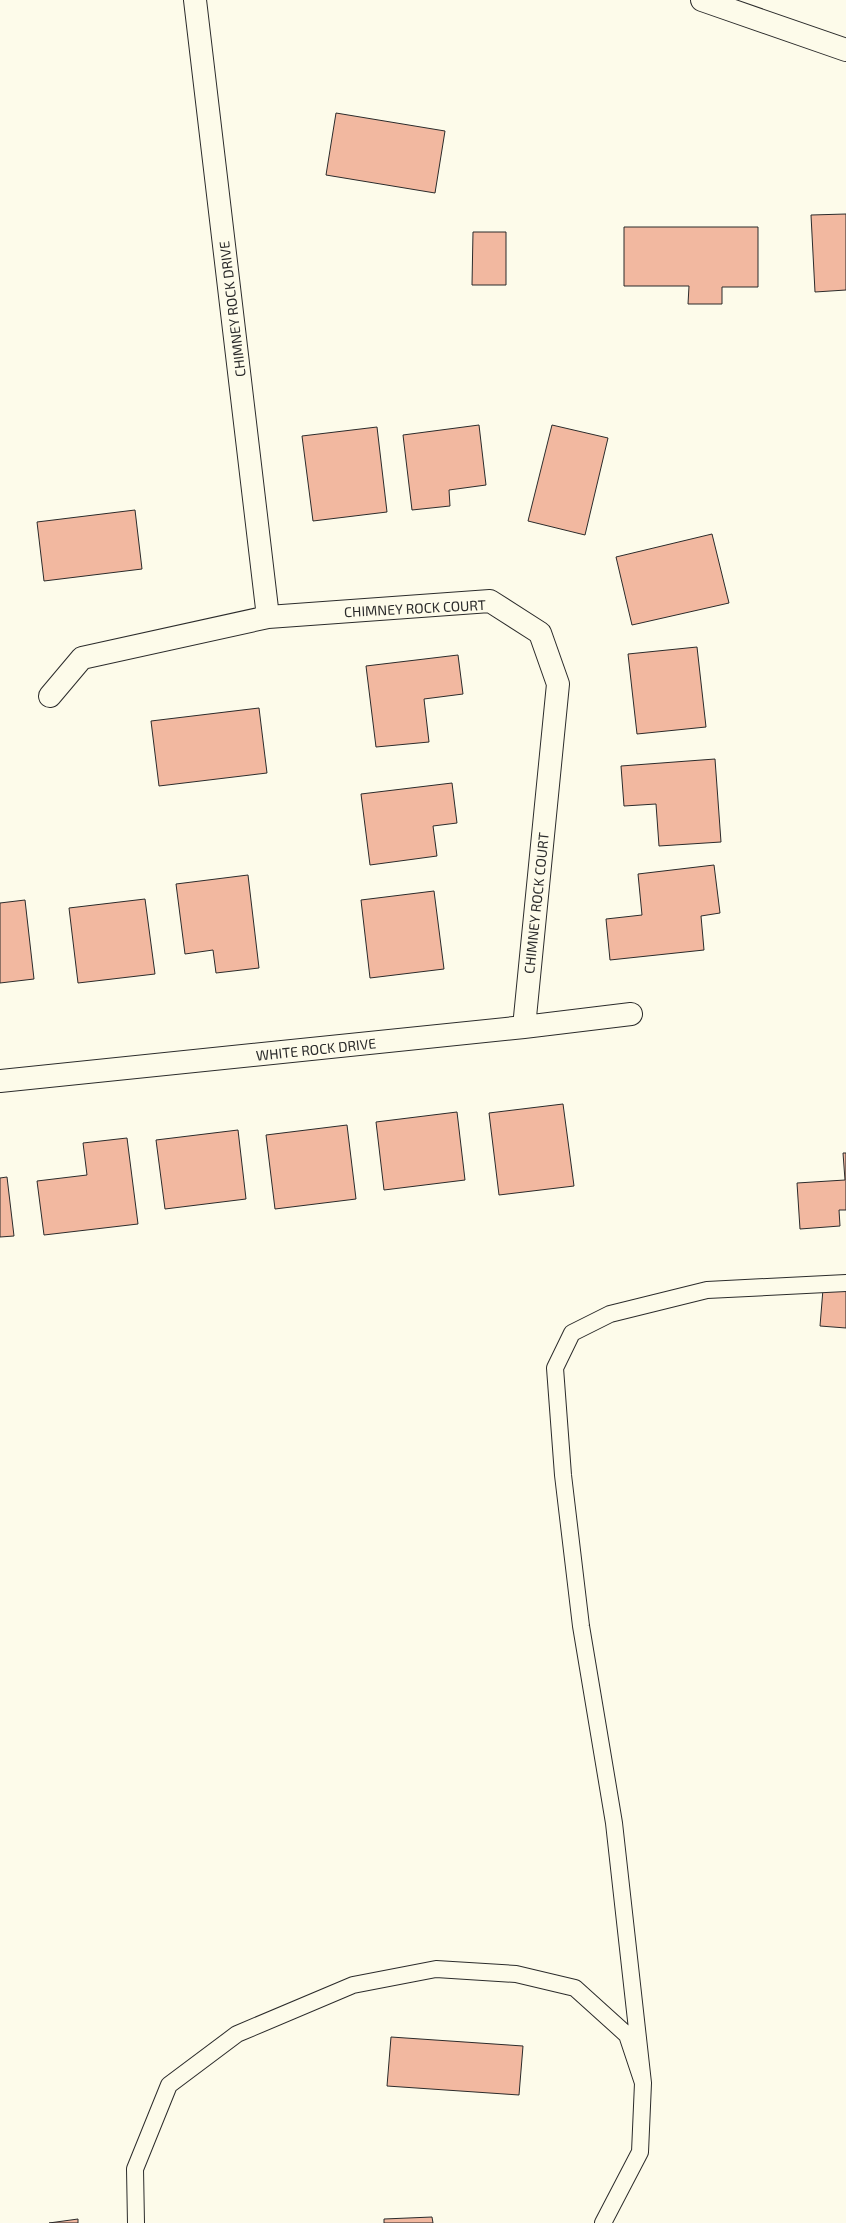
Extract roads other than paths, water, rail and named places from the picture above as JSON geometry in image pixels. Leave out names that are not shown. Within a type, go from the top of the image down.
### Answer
[{"type":"street","name":"CHIMNEY ROCK DRIVE","points":[[195,0],[268,617]]},
{"type":"street","points":[[702,0],[846,50]]},
{"type":"street","name":"CHIMNEY ROCK COURT","points":[[50,696],[82,658],[268,617],[490,601],[540,633],[558,684],[524,1027]]},
{"type":"street","name":"WHITE ROCK DRIVE","points":[[0,1081],[524,1027],[631,1014]]},
{"type":"lane","points":[[603,2223],[640,2152],[643,2083],[614,1823],[581,1626],[558,1419],[555,1368],[572,1333],[610,1314],[707,1290],[846,1283]]},
{"type":"lane","points":[[136,2223],[135,2169],[169,2085],[237,2034],[353,1985],[436,1968],[516,1974],[575,1988],[627,2035],[643,2083]]}]
